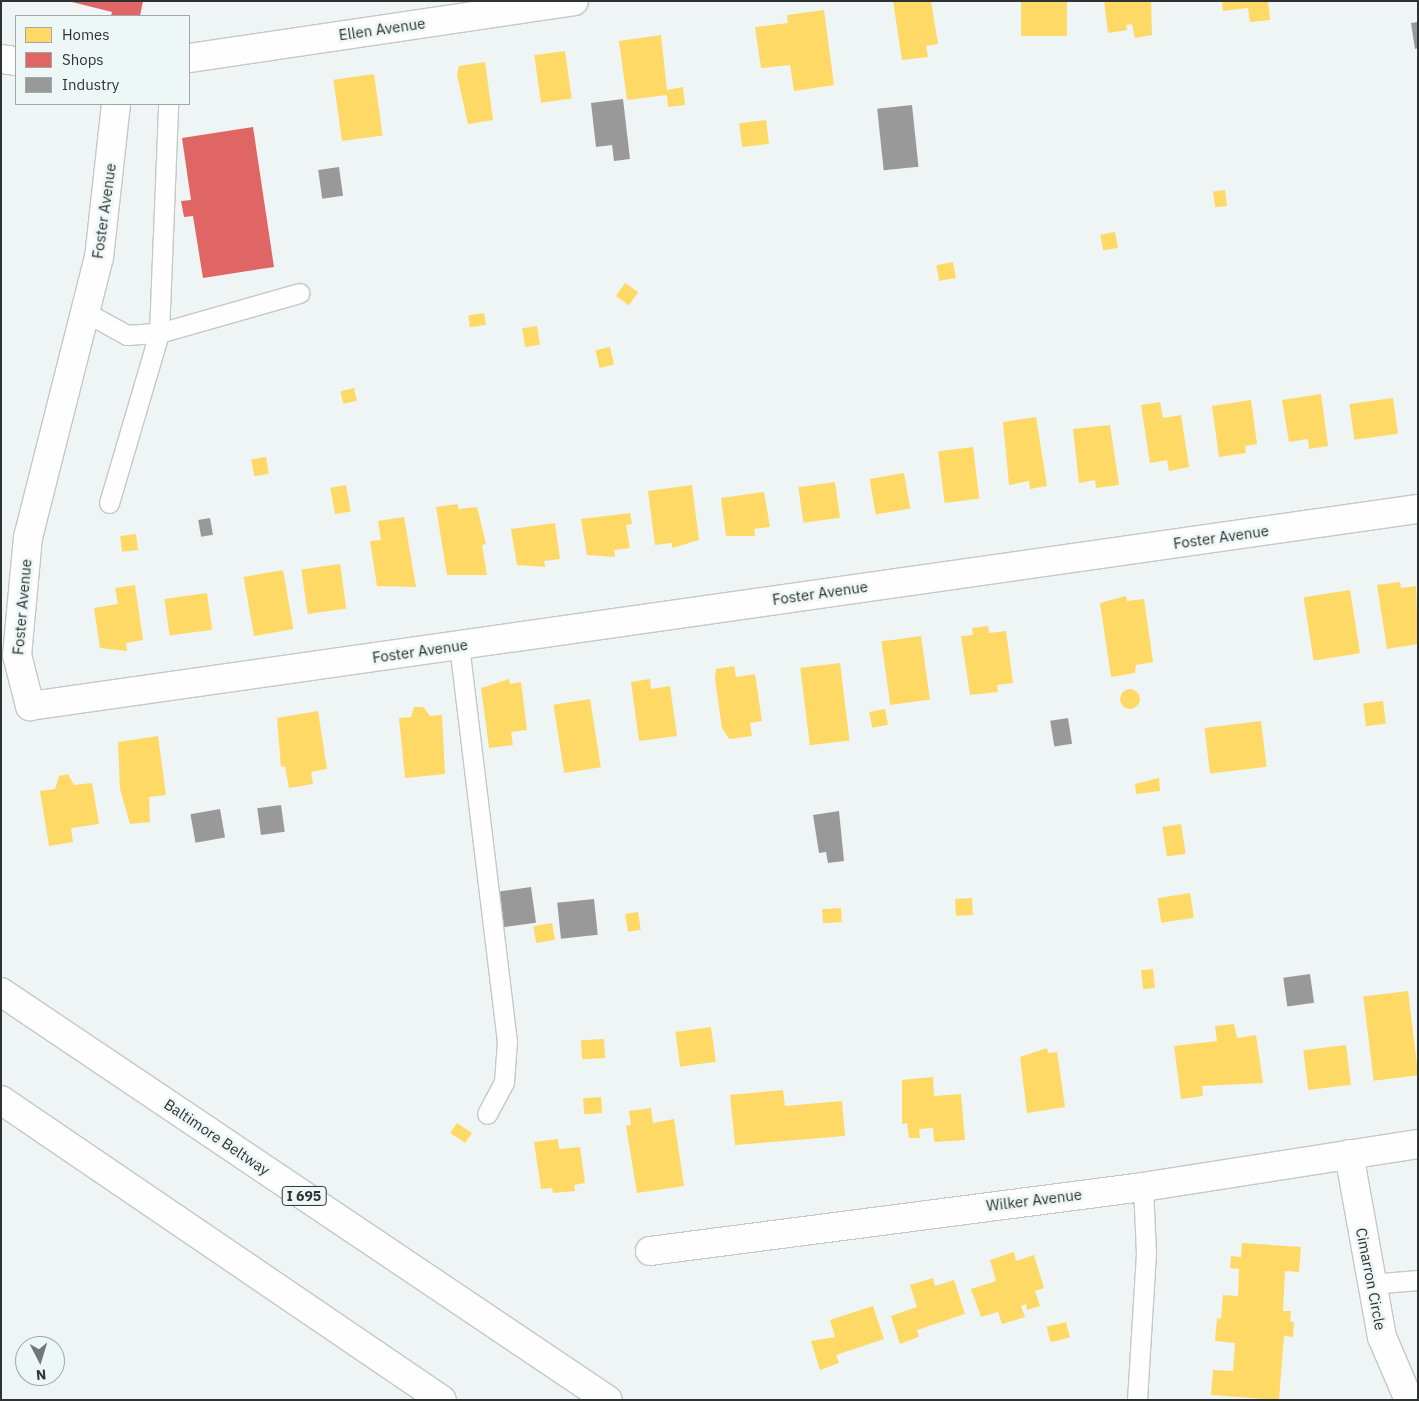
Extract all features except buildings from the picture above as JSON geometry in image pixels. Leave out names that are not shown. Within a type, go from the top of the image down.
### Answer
[{"type":"main road","name":"Ellen Avenue","points":[[190,58],[574,1]]},
{"type":"main road","points":[[1,59],[15,61]]},
{"type":"main road","name":"Foster Avenue","points":[[116,105],[107,204],[85,312],[28,537],[17,655],[30,706],[1418,509]]},
{"type":"main road","name":"Baltimore Beltway","points":[[1,992],[608,1400]]},
{"type":"main road","points":[[1,1100],[442,1400]]},
{"type":"main road","name":"Wilker Avenue","points":[[650,1251],[1143,1187],[1418,1144]]},
{"type":"main road","name":"Cimarron Circle","points":[[1349,1154],[1370,1284],[1382,1337],[1408,1400]]},
{"type":"lane","points":[[109,503],[159,333],[168,105]]},
{"type":"lane","points":[[85,312],[127,335],[159,333],[299,293]]},
{"type":"lane","points":[[459,645],[507,1041],[504,1082],[487,1114]]},
{"type":"lane","points":[[1137,1400],[1146,1253],[1143,1187]]},
{"type":"lane","points":[[1370,1284],[1418,1280]]}]
